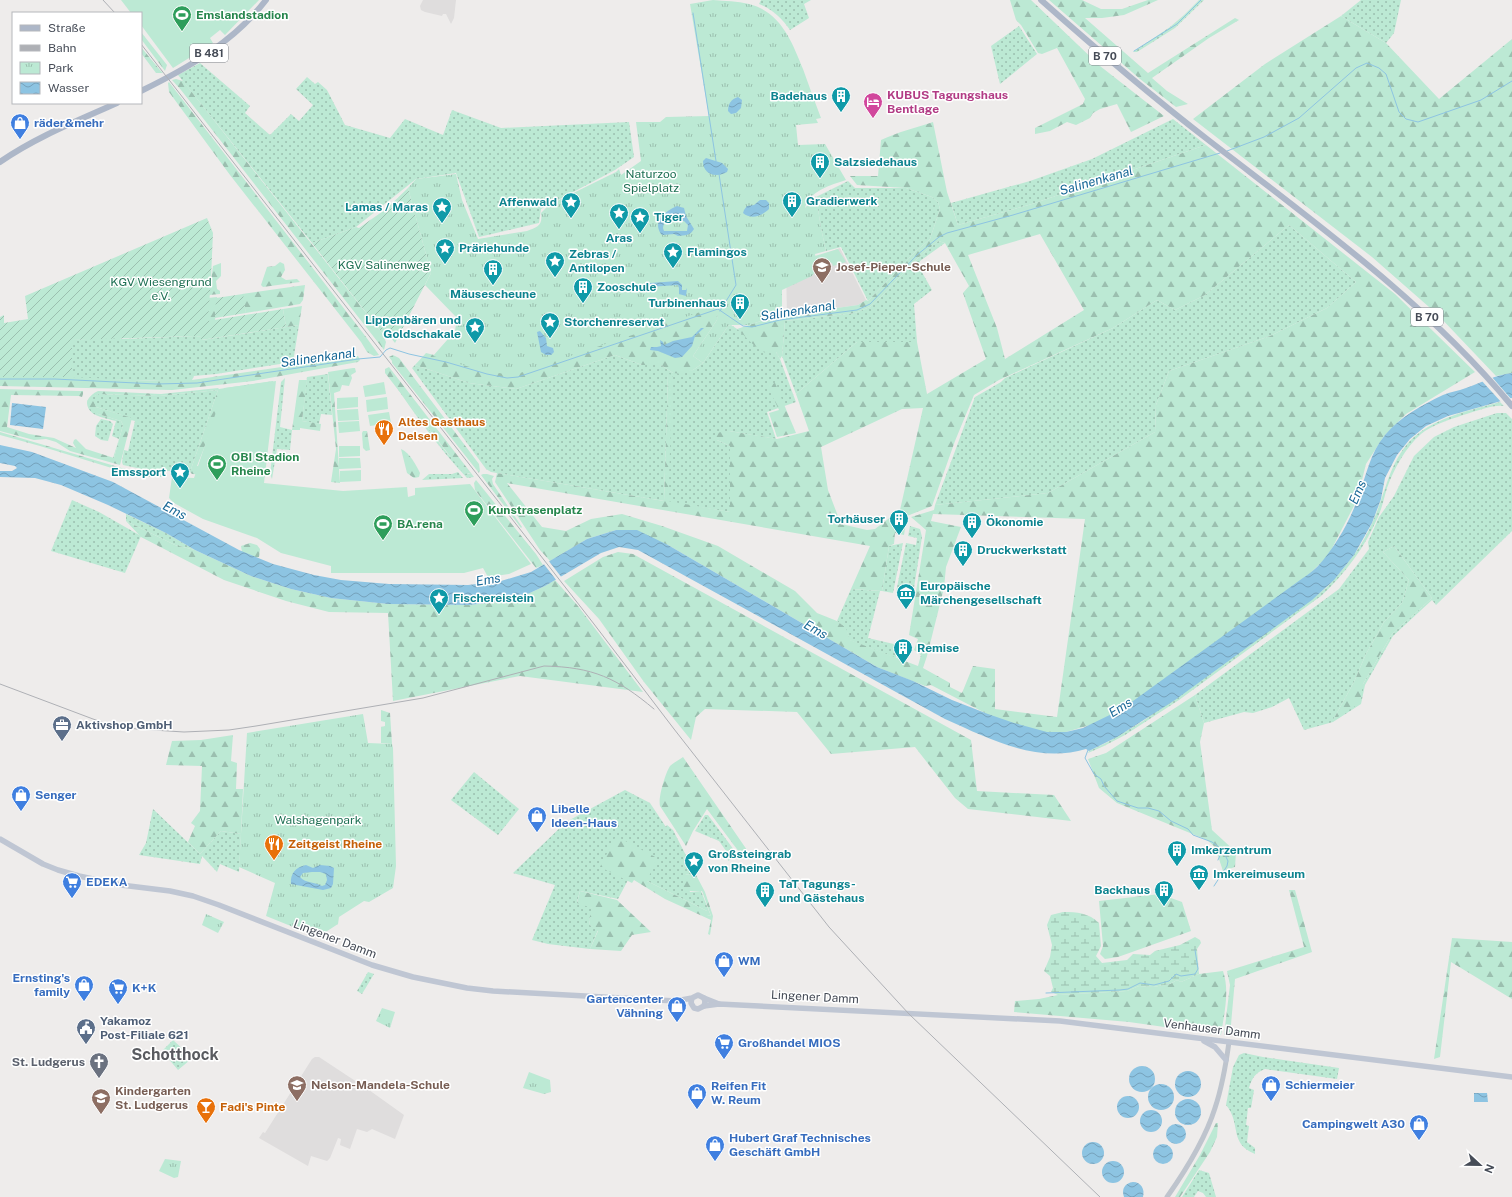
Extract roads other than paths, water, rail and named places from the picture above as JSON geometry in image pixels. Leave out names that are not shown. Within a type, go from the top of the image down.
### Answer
[{"type":"main road","name":"B 481","points":[[142,90],[213,52],[248,22],[266,0]]},
{"type":"main road","name":"B 70","points":[[1041,0],[1127,75],[1170,110],[1386,280],[1435,324],[1512,406]]},
{"type":"main road","points":[[0,162],[22,148],[115,104]]},
{"type":"main road","name":"Lingener Damm","points":[[0,839],[30,857],[58,870],[85,878],[121,885],[170,891],[193,896],[219,904],[372,965],[413,977],[467,988],[493,991],[676,1000],[692,998]]},
{"type":"main road","points":[[698,995],[704,998],[704,1006],[698,1009],[694,1008],[692,1005],[692,998],[698,995]]},
{"type":"main road","name":"Lingener Damm","points":[[704,998],[720,1004]]},
{"type":"main road","name":"Lingener Damm","points":[[676,1000],[692,1005]]},
{"type":"main road","name":"Lingener Damm","points":[[704,1006],[720,1004],[909,1014]]},
{"type":"main road","name":"Venhauser Damm","points":[[909,1014],[1060,1021],[1512,1077]]},
{"type":"main road","points":[[1188,1037],[1202,1040],[1215,1047],[1226,1060]]},
{"type":"street","points":[[1167,1197],[1189,1164],[1215,1109],[1229,1042]]},
{"type":"water","points":[[738,97],[742,100],[741,108],[736,113],[731,114],[728,111],[729,104],[733,99]]},
{"type":"water","points":[[706,158],[722,163],[728,169],[727,172],[715,175],[708,172],[705,169],[703,161]]},
{"type":"water","points":[[760,200],[766,200],[769,203],[769,209],[760,215],[753,217],[743,213],[747,206],[754,205]]},
{"type":"water","points":[[677,206],[684,208],[686,216],[694,229],[691,233],[678,236],[674,234],[661,234],[658,224],[659,220],[665,213]],"holes":[[[669,216],[674,221],[684,221],[688,225],[687,231],[664,231],[663,228],[665,217]]]},
{"type":"water","points":[[678,281],[682,285],[682,290],[686,290],[687,288],[686,296],[679,294],[678,285],[648,287],[650,283]]},
{"type":"water","points":[[701,328],[704,328],[695,336],[692,346],[682,357],[675,358],[658,351],[650,350],[651,347],[661,346],[660,340],[664,345],[673,341],[692,337]]},
{"type":"water","points":[[540,331],[546,338],[547,346],[553,348],[554,352],[551,355],[546,355],[541,352],[537,332]]},
{"type":"water","points":[[1512,373],[1512,398],[1448,416],[1426,426],[1410,439],[1397,455],[1385,478],[1381,499],[1372,523],[1354,555],[1334,580],[1312,600],[1175,700],[1117,737],[1089,751],[1086,749],[1068,753],[1032,751],[1014,747],[996,741],[945,719],[638,550],[619,547],[601,553],[545,586],[521,597],[496,602],[469,605],[388,604],[331,598],[291,589],[251,576],[195,550],[166,533],[108,505],[61,485],[35,478],[0,477],[0,471],[12,471],[17,468],[15,466],[0,463],[0,445],[32,452],[113,482],[239,550],[273,564],[314,575],[341,580],[389,584],[468,585],[501,581],[531,572],[587,539],[616,530],[637,530],[668,545],[877,667],[913,681],[952,700],[1014,723],[1047,732],[1066,732],[1083,728],[1122,709],[1316,568],[1336,543],[1346,525],[1361,490],[1369,465],[1380,442],[1385,435],[1404,417],[1419,407],[1443,395],[1494,377]]},
{"type":"water","points":[[12,403],[46,407],[43,429],[10,425]]},
{"type":"water","points":[[306,865],[313,868],[320,865],[334,868],[333,884],[331,888],[323,890],[291,884],[294,871]],"holes":[[[320,872],[326,874],[327,880],[325,885],[322,886],[300,877],[303,873]]]},
{"type":"water","points":[[1142,1066],[1151,1070],[1155,1079],[1151,1088],[1142,1092],[1133,1088],[1129,1079],[1133,1070]]},
{"type":"water","points":[[1188,1071],[1197,1075],[1201,1084],[1197,1093],[1188,1097],[1179,1093],[1175,1084],[1179,1075]]},
{"type":"water","points":[[1161,1084],[1170,1088],[1174,1097],[1170,1106],[1161,1110],[1152,1106],[1148,1097],[1152,1088]]},
{"type":"water","points":[[1474,1093],[1487,1093],[1488,1102],[1474,1102]]},
{"type":"water","points":[[1128,1096],[1136,1099],[1139,1107],[1136,1115],[1128,1118],[1120,1115],[1117,1107],[1120,1099]]},
{"type":"water","points":[[1188,1099],[1197,1103],[1201,1112],[1197,1121],[1188,1125],[1179,1121],[1175,1112],[1179,1103]]},
{"type":"water","points":[[1151,1110],[1159,1113],[1162,1121],[1159,1129],[1151,1132],[1143,1129],[1140,1121],[1143,1113]]},
{"type":"water","points":[[1172,1124],[1180,1124],[1186,1130],[1186,1138],[1180,1144],[1172,1144],[1166,1138],[1166,1130]]},
{"type":"water","points":[[1093,1142],[1101,1145],[1104,1153],[1101,1161],[1093,1164],[1085,1161],[1082,1153],[1085,1145]]},
{"type":"water","points":[[1159,1144],[1167,1144],[1173,1150],[1173,1158],[1167,1164],[1159,1164],[1153,1158],[1153,1150]]},
{"type":"water","points":[[1113,1161],[1121,1164],[1124,1172],[1121,1180],[1113,1183],[1105,1180],[1102,1172],[1105,1164]]},
{"type":"water","points":[[1136,1182],[1142,1186],[1143,1197],[1124,1197],[1124,1187]]},
{"type":"waterway","points":[[1134,51],[1177,24],[1201,0]]},
{"type":"waterway","points":[[693,13],[716,161]]},
{"type":"waterway","name":"Salinenkanal","points":[[1227,151],[1264,137],[1299,118],[1356,68],[1367,63],[1379,68],[1386,74],[1399,112],[1406,119],[1418,122],[1481,100],[1512,81]]},
{"type":"waterway","name":"Salinenkanal","points":[[0,379],[55,379],[156,384],[197,383],[380,357],[390,348],[487,374],[507,378],[518,377],[718,309],[743,326],[752,327],[780,320],[857,310],[870,304],[917,255],[939,237],[947,233],[1013,215],[1220,153]]},
{"type":"waterway","points":[[719,174],[736,285],[720,311]]},
{"type":"waterway","points":[[1088,750],[1085,758],[1094,774],[1101,779],[1104,786],[1117,801],[1138,808],[1148,808],[1159,811],[1171,821],[1188,829],[1193,835],[1212,842],[1219,847],[1228,861],[1227,866],[1214,886]]},
{"type":"waterway","points":[[1218,860],[1222,851]]},
{"type":"waterway","points":[[1046,993],[1128,989],[1140,983],[1154,985],[1169,981],[1176,974],[1181,976],[1195,974],[1198,969],[1195,950]]},
{"type":"railway","points":[[103,0],[114,12]]},
{"type":"railway","points":[[142,45],[829,927],[909,1014],[1100,1197]]},
{"type":"railway","points":[[0,684],[113,726],[184,732],[229,730],[423,698],[544,666],[577,669],[604,676],[628,689],[654,709]]},
{"type":"place","name":"Emslandstadion","points":[[182,32]]},
{"type":"place","name":"Badehaus","points":[[841,113]]},
{"type":"place","name":"KUBUS Tagungshaus Bentlage","points":[[873,119]]},
{"type":"place","name":"räder&mehr","points":[[20,140]]},
{"type":"place","name":"Salzsiedehaus","points":[[820,179]]},
{"type":"place","name":"Gradierwerk","points":[[792,218]]},
{"type":"place","name":"Affenwald","points":[[571,219]]},
{"type":"place","name":"Lamas / Maras","points":[[442,224]]},
{"type":"place","name":"Aras","points":[[619,230]]},
{"type":"place","name":"Tiger","points":[[640,234]]},
{"type":"place","name":"Präriehunde","points":[[445,265]]},
{"type":"place","name":"Flamingos","points":[[673,269]]},
{"type":"place","name":"Zebras / Antilopen","points":[[555,278]]},
{"type":"place","name":"Josef-Pieper-Schule","points":[[822,284]]},
{"type":"place","name":"Mäusescheune","points":[[493,286]]},
{"type":"place","name":"Zooschule","points":[[583,304]]},
{"type":"place","name":"Turbinenhaus","points":[[740,320]]},
{"type":"place","name":"Storchenreservat","points":[[550,339]]},
{"type":"place","name":"Lippenbären und Goldschakale","points":[[475,344]]},
{"type":"place","name":"Altes Gasthaus Delsen","points":[[384,446]]},
{"type":"place","name":"OBI Stadion Rheine","points":[[217,481]]},
{"type":"place","name":"Emssport","points":[[180,489]]},
{"type":"place","name":"Kunstrasenplatz","points":[[474,527]]},
{"type":"place","name":"Torhäuser","points":[[899,536]]},
{"type":"place","name":"Ökonomie","points":[[972,539]]},
{"type":"place","name":"BA.rena","points":[[383,541]]},
{"type":"place","name":"Druckwerkstatt","points":[[963,567]]},
{"type":"place","name":"Europäische Märchengesellschaft","points":[[906,610]]},
{"type":"place","name":"Fischereistein","points":[[439,615]]},
{"type":"place","name":"Remise","points":[[903,665]]},
{"type":"place","name":"Aktivshop GmbH","points":[[62,742]]},
{"type":"place","name":"Senger","points":[[21,812]]},
{"type":"place","name":"Libelle Ideen-Haus","points":[[537,833]]},
{"type":"place","name":"Zeitgeist Rheine","points":[[274,861]]},
{"type":"place","name":"Imkerzentrum","points":[[1177,867]]},
{"type":"place","name":"Großsteingrab von Rheine","points":[[694,878]]},
{"type":"place","name":"Imkereimuseum","points":[[1199,891]]},
{"type":"place","name":"EDEKA","points":[[72,899]]},
{"type":"place","name":"Backhaus","points":[[1164,907]]},
{"type":"place","name":"TaT Tagungs- und Gästehaus","points":[[765,908]]},
{"type":"place","name":"WM","points":[[724,978]]},
{"type":"place","name":"Ernsting's family","points":[[84,1002]]},
{"type":"place","name":"K+K","points":[[118,1005]]},
{"type":"place","name":"Gartencenter Vähning","points":[[677,1023]]},
{"type":"place","name":"Yakamoz Post-Filiale 621","points":[[86,1045]]},
{"type":"place","name":"Großhandel MIOS","points":[[724,1060]]},
{"type":"place","name":"St. Ludgerus","points":[[99,1079]]},
{"type":"place","name":"Nelson-Mandela-Schule","points":[[297,1102]]},
{"type":"place","name":"Schiermeier","points":[[1271,1102]]},
{"type":"place","name":"Reifen Fit W. Reum","points":[[697,1110]]},
{"type":"place","name":"Kindergarten St. Ludgerus","points":[[101,1115]]},
{"type":"place","name":"Fadi's Pinte","points":[[206,1124]]},
{"type":"place","name":"Campingwelt A30","points":[[1419,1141]]},
{"type":"place","name":"Hubert Graf Technisches Geschäft GmbH","points":[[715,1162]]},
{"type":"district","name":"Schotthock","points":[[175,1054]]},
{"type":"park label","name":"Naturzoo Spielplatz","points":[[651,181]]},
{"type":"park label","name":"KGV Salinenweg","points":[[384,265]]},
{"type":"park label","name":"KGV Wiesengrund e.V.","points":[[161,289]]},
{"type":"park label","name":"Walshagenpark","points":[[318,820]]},
{"type":"water label","name":"Ems","points":[[1357,492]]},
{"type":"water label","name":"Ems","points":[[175,510]]},
{"type":"water label","name":"Ems","points":[[488,579]]},
{"type":"water label","name":"Ems","points":[[816,629]]},
{"type":"water label","name":"Ems","points":[[1120,707]]}]
